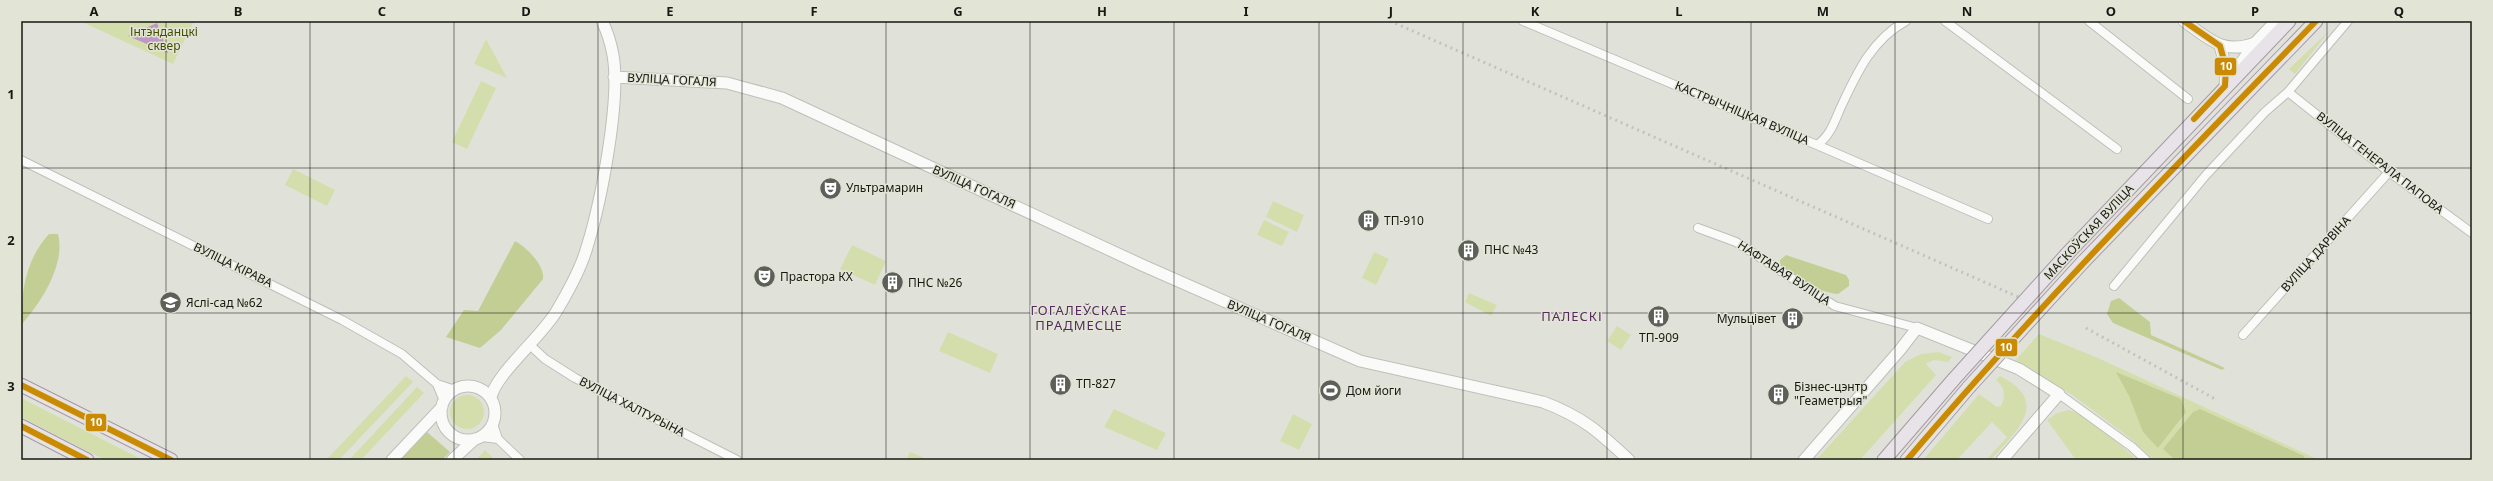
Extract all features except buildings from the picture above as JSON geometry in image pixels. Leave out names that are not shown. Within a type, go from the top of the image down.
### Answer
[{"type":"main road","name":"МАСКОЎСКАЯ ВУЛІЦА","points":[[1884,460],[1954,379],[2067,254],[2225,86],[2289,21]]},
{"type":"main road","name":"МАСКОЎСКАЯ ВУЛІЦА","points":[[1907,460],[1968,387],[2083,262],[2315,22]]},
{"type":"main road","points":[[21,384],[171,460]]},
{"type":"main road","points":[[21,426],[87,460]]},
{"type":"street","points":[[602,21],[613,56],[614,77]]},
{"type":"street","name":"КАСТРЫЧНІЦКАЯ ВУЛІЦА","points":[[1523,21],[1817,145],[1830,133],[1857,73],[1867,58],[1888,33],[1906,21]]},
{"type":"street","points":[[1945,21],[2117,149]]},
{"type":"street","points":[[2089,21],[2188,99]]},
{"type":"street","points":[[2184,21],[2220,46],[2233,48],[2256,43]]},
{"type":"street","name":"МАСКОЎСКАЯ ВУЛІЦА","points":[[2225,86],[2256,43],[2276,21]]},
{"type":"street","points":[[2114,286],[2206,175],[2265,112],[2288,92],[2348,21]]},
{"type":"street","points":[[2220,46],[2226,67],[2225,86]]},
{"type":"street","name":"ВУЛІЦА ГОГАЛЯ","points":[[491,398],[498,381],[531,346],[555,314],[587,248],[607,147],[614,77],[727,83],[782,98],[1142,265],[1360,361],[1543,402],[1572,413],[1591,426],[1629,460]]},
{"type":"street","name":"ВУЛІЦА ГЕНЕРАЛА ПАПОВА","points":[[2288,92],[2389,172],[2472,233]]},
{"type":"street","points":[[1817,145],[1988,219]]},
{"type":"street","name":"ВУЛІЦА КІРАВА","points":[[21,160],[342,320],[402,354],[437,384],[455,390]]},
{"type":"street","name":"ВУЛІЦА ДАРВІНА","points":[[2243,335],[2389,172]]},
{"type":"street","name":"НАФТАВАЯ ВУЛІЦА","points":[[1698,228],[1736,242],[1835,306],[1917,328],[2019,369],[2059,394]]},
{"type":"street","points":[[1804,460],[1900,350],[1917,328]]},
{"type":"street","name":"ВУЛІЦА ХАЛТУРЫНА","points":[[531,346],[545,359],[575,378],[737,460]]},
{"type":"street","name":"ВУЛІЦА ГОГАЛЯ","points":[[455,390],[470,386],[478,388],[498,381]]},
{"type":"street","name":"ВУЛІЦА КІРАВА","points":[[437,384],[443,404]]},
{"type":"street","points":[[478,388],[491,398],[495,414],[493,424],[498,439],[520,460]]},
{"type":"street","points":[[392,460],[455,390]]},
{"type":"street","points":[[2002,460],[2059,394],[2132,447],[2146,460]]},
{"type":"street","points":[[443,404],[442,421],[451,435],[467,440],[478,438],[498,439]]},
{"type":"street","points":[[452,460],[493,424]]},
{"type":"green space","name":"Інтэнданцкі сквер","points":[[80,21],[194,21],[173,64]]},
{"type":"green space","points":[[2330,30],[2295,74],[2289,69]]},
{"type":"green space","points":[[486,39],[507,78],[474,64]]},
{"type":"green space","points":[[481,81],[496,88],[467,149],[452,142]]},
{"type":"green space","points":[[293,169],[335,190],[327,206],[285,185]]},
{"type":"green space","points":[[1273,201],[1304,215],[1297,232],[1266,217]]},
{"type":"green space","points":[[1264,220],[1289,232],[1282,246],[1257,235]]},
{"type":"green space","points":[[49,234],[58,234],[60,246],[55,270],[44,294],[21,325],[22,300],[26,276],[35,254]]},
{"type":"green space","points":[[515,241],[529,252],[538,262],[543,274],[543,279],[501,330],[480,348],[446,337],[464,310],[478,311]]},
{"type":"green space","points":[[852,245],[886,261],[875,285],[840,269]]},
{"type":"green space","points":[[1374,252],[1389,259],[1376,285],[1362,278]]},
{"type":"green space","points":[[1786,255],[1846,275],[1849,280],[1849,286],[1838,294],[1824,291],[1804,283],[1787,272],[1781,266],[1780,260]]},
{"type":"green space","points":[[1469,293],[1497,305],[1491,316],[1465,302]]},
{"type":"green space","points":[[2119,298],[2150,322],[2151,335],[2225,368],[2222,370],[2113,323],[2107,314],[2111,301]]},
{"type":"green space","points":[[1617,326],[1631,335],[1621,350],[1607,341]]},
{"type":"green space","points":[[948,332],[998,354],[990,373],[939,351]]},
{"type":"green space","points":[[2039,334],[2098,358],[2317,459],[2154,460],[2130,438],[2071,394],[2014,362]]},
{"type":"green space","points":[[1939,352],[1952,357],[1948,362],[1934,360],[1926,364],[1936,375],[1860,460],[1816,460],[1905,362],[1921,354]]},
{"type":"green space","points":[[2116,372],[2181,399],[2186,412],[2158,448],[2143,432],[2129,396]]},
{"type":"green space","points":[[406,376],[413,382],[339,460],[326,460]]},
{"type":"green space","points":[[2000,376],[2016,386],[2024,396],[2027,406],[2019,428],[1991,460],[1986,460],[2007,437],[1992,422],[1957,460],[1923,460],[1979,394],[1997,407],[2001,406],[2004,399],[2004,392],[1996,380]]},
{"type":"green space","points":[[417,387],[424,393],[361,460],[349,460]]},
{"type":"green space","points":[[464,395],[470,395],[474,396],[481,402],[484,412],[483,419],[477,426],[470,429],[464,429],[460,428],[453,422],[450,415],[450,409],[451,405],[457,398]]},
{"type":"green space","points":[[21,398],[143,460],[105,460],[21,417]]},
{"type":"green space","points":[[1114,409],[1166,433],[1157,450],[1104,427]]},
{"type":"green space","points":[[2200,409],[2304,456],[2305,460],[2175,460],[2163,449],[2193,412]]},
{"type":"green space","points":[[2069,410],[2095,425],[2137,460],[2076,460],[2047,420],[2057,413]]},
{"type":"green space","points":[[1293,414],[1312,424],[1299,450],[1280,441]]},
{"type":"green space","points":[[427,432],[450,452],[442,460],[400,460]]},
{"type":"green space","points":[[485,450],[493,458],[491,460],[476,460]]},
{"type":"green space","points":[[910,452],[929,460],[906,460]]},
{"type":"shaded area","points":[[157,23],[168,53],[128,36]]},
{"type":"railway","points":[[1390,21],[2023,299]]},
{"type":"railway","points":[[2086,328],[2217,400]]},
{"type":"transit line","name":"10","points":[[2184,21],[2220,46],[2226,67],[2225,86],[2194,119]]},
{"type":"transit line","name":"10","points":[[1907,460],[1956,403],[2057,292],[2316,21]]},
{"type":"transit line","name":"10","points":[[21,385],[171,460]]},
{"type":"transit line","name":"10","points":[[21,426],[87,460]]},
{"type":"place","name":"Ультрамарин","points":[[830,188]]},
{"type":"place","name":"ТП-910","points":[[1368,221]]},
{"type":"place","name":"ПНС №43","points":[[1469,250]]},
{"type":"place","name":"Прастора КХ","points":[[764,277]]},
{"type":"place","name":"ПНС №26","points":[[893,283]]},
{"type":"place","name":"Яслі-сад №62","points":[[170,303]]},
{"type":"place","name":"ТП-909","points":[[1659,317]]},
{"type":"place","name":"Мульцівет","points":[[1792,319]]},
{"type":"place","name":"ТП-827","points":[[1060,384]]},
{"type":"place","name":"Дом йоги","points":[[1330,391]]},
{"type":"place","name":"Бізнес-цэнтр \"Геаметрыя\"","points":[[1779,394]]},
{"type":"district","name":"ПАЛЕСКІ","points":[[1572,316]]},
{"type":"district","name":"ГОГАЛЕЎСКАЕ ПРАДМЕСЦЕ","points":[[1079,318]]}]
